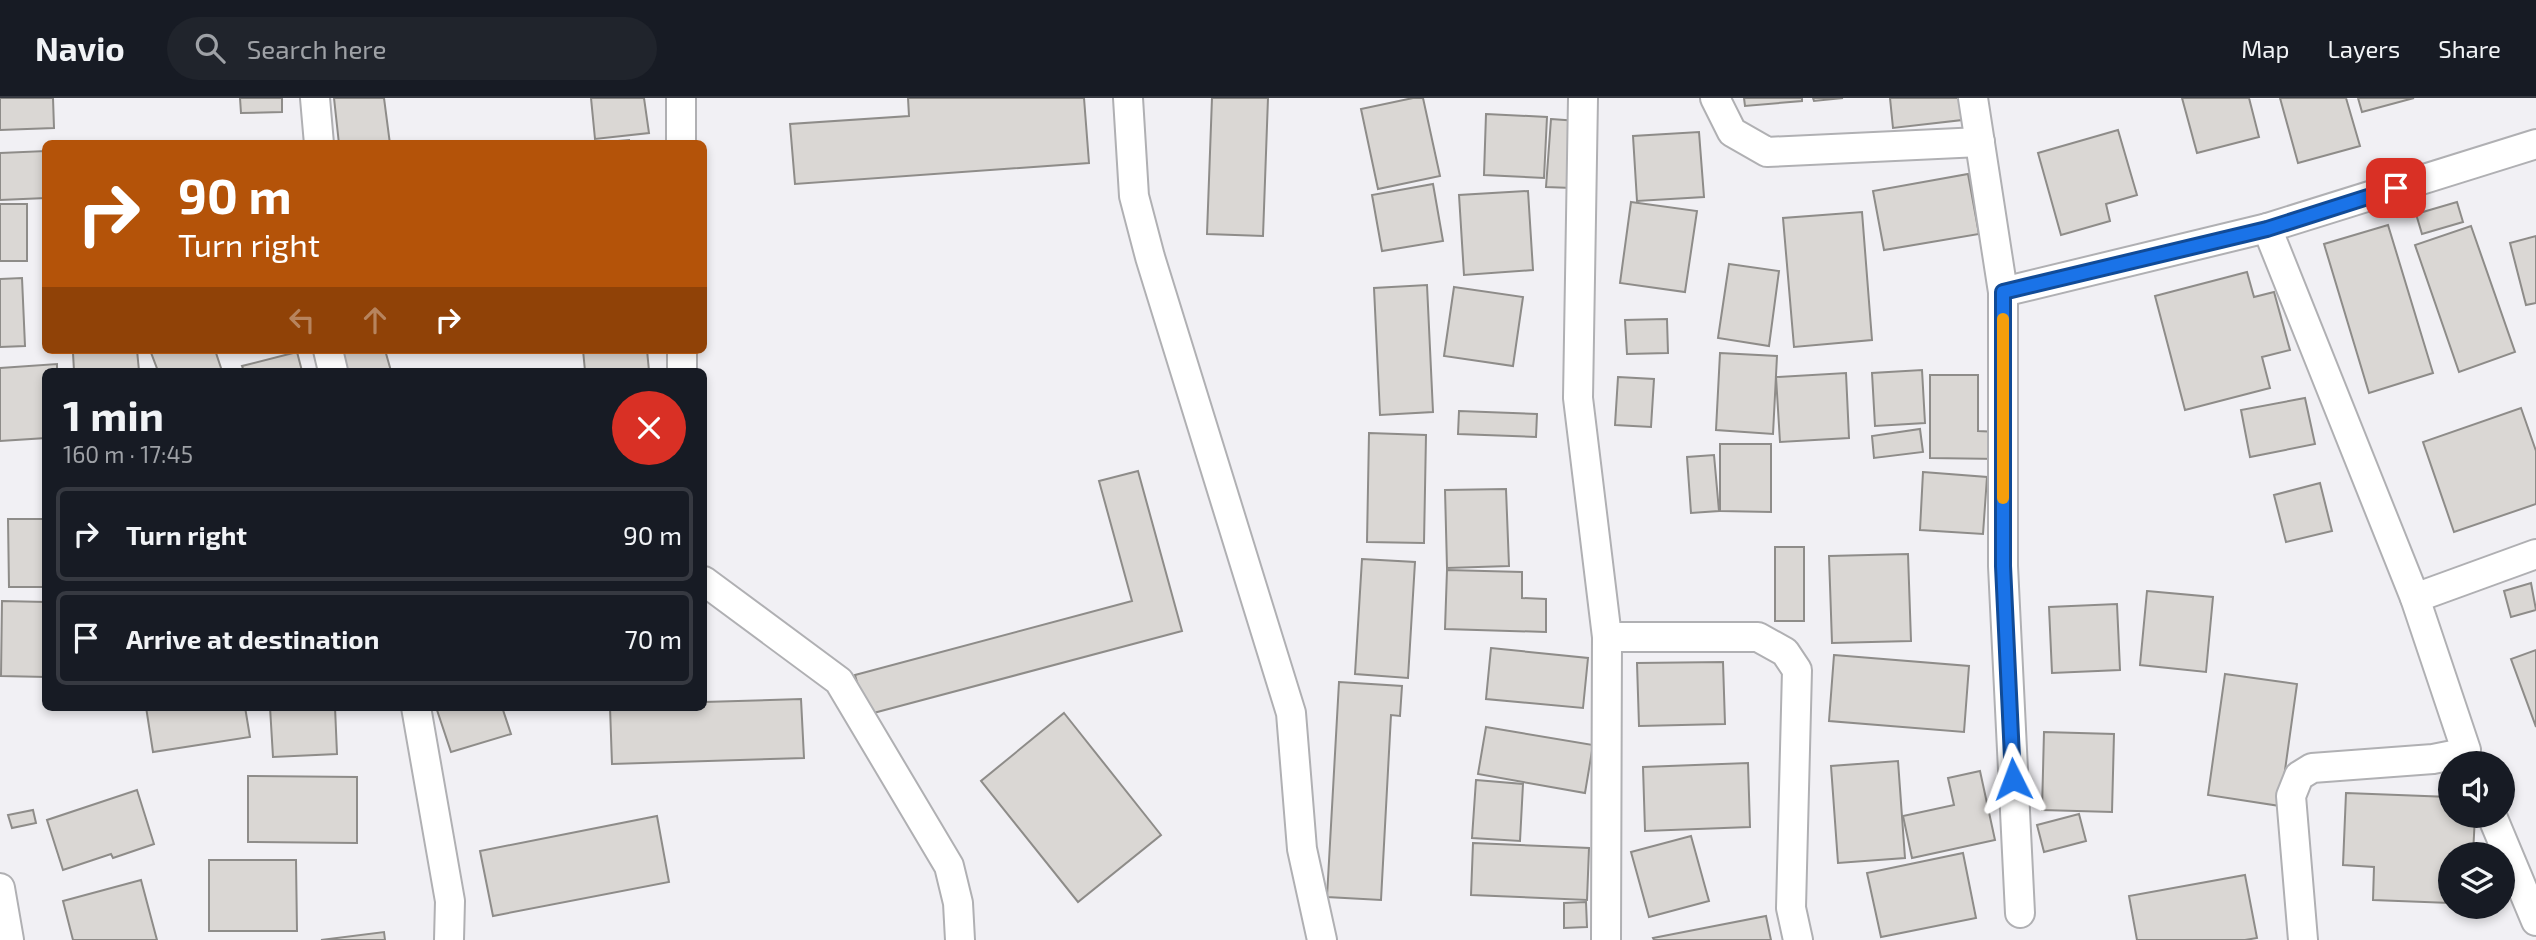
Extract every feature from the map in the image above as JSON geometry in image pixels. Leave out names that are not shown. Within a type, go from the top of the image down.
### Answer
[{"type":"street","points":[[315,98],[319,140]]},
{"type":"street","points":[[681,98],[681,140]]},
{"type":"street","points":[[1128,98],[1135,196],[1150,257],[1291,713],[1302,849],[1322,940]]},
{"type":"street","points":[[1583,98],[1578,398],[1607,637],[1606,940]]},
{"type":"street","points":[[1715,98],[1732,132],[1767,152],[1980,142]]},
{"type":"street","points":[[1973,98],[2003,292],[2003,566],[2020,913]]},
{"type":"street","points":[[2003,292],[2267,229],[2536,144]]},
{"type":"street","points":[[2267,229],[2415,598],[2466,751]]},
{"type":"street","points":[[2415,598],[2536,555]]},
{"type":"street","points":[[707,583],[839,681],[949,866],[958,902],[960,940]]},
{"type":"street","points":[[1607,637],[1758,636],[1785,652],[1797,670],[1791,908],[1798,940]]},
{"type":"street","points":[[417,711],[450,901],[450,940]]},
{"type":"street","points":[[2303,940],[2291,796],[2300,776],[2312,768],[2438,757]]},
{"type":"street","points":[[2498,828],[2536,921]]},
{"type":"street","points":[[1,894],[9,940]]},
{"type":"building","points":[[0,98],[53,98],[54,128],[0,130]]},
{"type":"building","points":[[240,98],[282,98],[282,112],[241,113]]},
{"type":"building","points":[[334,98],[384,98],[389,140],[339,140]]},
{"type":"building","points":[[591,98],[644,98],[649,133],[595,139]]},
{"type":"building","points":[[908,98],[1084,98],[1089,163],[795,184],[790,124],[909,116]]},
{"type":"building","points":[[1212,98],[1268,98],[1263,236],[1207,234]]},
{"type":"building","points":[[1423,98],[1440,176],[1378,189],[1361,109]]},
{"type":"building","points":[[1744,98],[1802,98],[1802,101],[1745,106]]},
{"type":"building","points":[[1813,98],[1843,98],[1814,101]]},
{"type":"building","points":[[1890,98],[1959,98],[1962,120],[1893,128]]},
{"type":"building","points":[[2182,98],[2249,98],[2259,137],[2197,153]]},
{"type":"building","points":[[2280,98],[2346,98],[2360,146],[2298,163]]},
{"type":"building","points":[[2358,98],[2414,98],[2362,112]]},
{"type":"building","points":[[1486,114],[1547,117],[1544,178],[1484,175]]},
{"type":"building","points":[[1551,119],[1578,121],[1572,188],[1546,187]]},
{"type":"building","points":[[2118,130],[2137,195],[2106,204],[2110,221],[2061,235],[2038,153]]},
{"type":"building","points":[[1699,132],[1704,197],[1637,201],[1633,136]]},
{"type":"building","points":[[42,151],[42,198],[0,200],[0,153]]},
{"type":"building","points":[[1968,174],[1979,234],[1884,250],[1873,191]]},
{"type":"building","points":[[1433,184],[1443,241],[1382,251],[1372,195]]},
{"type":"building","points":[[1528,191],[1533,270],[1464,275],[1459,195]]},
{"type":"building","points":[[1631,202],[1697,211],[1685,292],[1620,283]]},
{"type":"building","points":[[2457,202],[2463,222],[2422,234],[2416,214]]},
{"type":"building","points":[[0,204],[27,204],[27,261],[0,261]]},
{"type":"building","points":[[1862,212],[1872,340],[1794,347],[1783,218]]},
{"type":"building","points":[[2388,225],[2433,373],[2369,393],[2324,244]]},
{"type":"building","points":[[2471,226],[2515,352],[2459,372],[2415,245]]},
{"type":"building","points":[[2536,236],[2536,303],[2526,305],[2510,243]]},
{"type":"building","points":[[1729,264],[1779,271],[1769,346],[1718,338]]},
{"type":"building","points":[[2247,272],[2254,297],[2274,292],[2290,350],[2262,357],[2270,388],[2185,410],[2155,296]]},
{"type":"building","points":[[22,278],[25,346],[0,347],[0,279]]},
{"type":"building","points":[[1427,285],[1433,412],[1380,415],[1374,288]]},
{"type":"building","points":[[1454,287],[1523,297],[1513,366],[1444,356]]},
{"type":"building","points":[[1667,319],[1668,353],[1627,354],[1625,320]]},
{"type":"building","points":[[1720,353],[1777,356],[1773,434],[1716,430]]},
{"type":"building","points":[[73,354],[137,354],[139,368],[74,368]]},
{"type":"building","points":[[152,354],[216,354],[221,368],[157,368]]},
{"type":"building","points":[[298,354],[301,368],[243,368],[242,366]]},
{"type":"building","points":[[332,354],[386,354],[390,368],[336,368]]},
{"type":"building","points":[[583,354],[647,354],[649,368],[585,368]]},
{"type":"building","points":[[57,364],[57,368],[42,368],[42,438],[0,441],[0,368]]},
{"type":"building","points":[[1922,370],[1925,423],[1875,426],[1872,373]]},
{"type":"building","points":[[1846,373],[1849,438],[1780,442],[1776,377]]},
{"type":"building","points":[[1930,375],[1978,375],[1978,431],[1999,432],[1999,459],[1930,458]]},
{"type":"building","points":[[1618,377],[1654,379],[1651,427],[1615,425]]},
{"type":"building","points":[[2305,398],[2315,444],[2250,457],[2241,410]]},
{"type":"building","points":[[2521,408],[2536,451],[2536,504],[2454,532],[2423,442]]},
{"type":"building","points":[[1459,411],[1537,414],[1536,437],[1458,434]]},
{"type":"building","points":[[1920,429],[1923,452],[1874,458],[1872,436]]},
{"type":"building","points":[[1369,433],[1426,435],[1424,543],[1367,542]]},
{"type":"building","points":[[1720,444],[1771,444],[1771,512],[1720,511]]},
{"type":"building","points":[[1714,455],[1719,511],[1691,513],[1687,457]]},
{"type":"building","points":[[1138,471],[1182,631],[866,715],[855,675],[1132,601],[1099,481]]},
{"type":"building","points":[[1923,472],[1987,477],[1983,534],[1920,530]]},
{"type":"building","points":[[2320,483],[2332,531],[2286,542],[2274,495]]},
{"type":"building","points":[[1506,489],[1509,566],[1447,568],[1445,490]]},
{"type":"building","points":[[8,519],[42,519],[42,587],[9,587]]},
{"type":"building","points":[[1775,547],[1804,547],[1804,621],[1775,621]]},
{"type":"building","points":[[1908,554],[1911,641],[1832,643],[1829,556]]},
{"type":"building","points":[[1362,559],[1415,562],[1408,678],[1355,674]]},
{"type":"building","points":[[1447,570],[1522,572],[1522,598],[1546,599],[1546,632],[1445,629]]},
{"type":"building","points":[[2531,583],[2536,610],[2511,617],[2504,591]]},
{"type":"building","points":[[2147,591],[2213,597],[2206,672],[2140,665]]},
{"type":"building","points":[[2,601],[42,602],[42,677],[1,676]]},
{"type":"building","points":[[2117,604],[2120,670],[2052,673],[2049,607]]},
{"type":"building","points":[[1491,648],[1588,658],[1583,708],[1486,699]]},
{"type":"building","points":[[2536,650],[2536,727],[2511,659]]},
{"type":"building","points":[[1834,655],[1969,666],[1964,732],[1829,721]]},
{"type":"building","points":[[1723,662],[1725,724],[1639,726],[1637,663]]},
{"type":"building","points":[[2225,674],[2297,684],[2280,806],[2208,795]]},
{"type":"building","points":[[1339,682],[1402,686],[1400,716],[1391,715],[1381,900],[1327,897]]},
{"type":"building","points":[[801,699],[804,758],[612,764],[610,711],[707,711],[707,702]]},
{"type":"building","points":[[147,711],[246,711],[250,737],[153,752]]},
{"type":"building","points":[[270,711],[335,711],[337,754],[273,757]]},
{"type":"building","points":[[437,711],[503,711],[511,734],[451,752]]},
{"type":"building","points":[[1064,713],[1161,835],[1078,902],[981,781]]},
{"type":"building","points":[[1486,727],[1593,745],[1585,793],[1478,774]]},
{"type":"building","points":[[2044,732],[2114,734],[2112,812],[2042,810]]},
{"type":"building","points":[[1898,761],[1905,858],[1838,863],[1831,766]]},
{"type":"building","points":[[1748,763],[1750,827],[1645,831],[1643,767]]},
{"type":"building","points":[[1980,771],[1995,840],[1912,858],[1903,816],[1954,805],[1948,778]]},
{"type":"building","points":[[248,776],[357,777],[357,843],[248,842]]},
{"type":"building","points":[[1476,780],[1523,784],[1520,841],[1472,838]]},
{"type":"building","points":[[137,790],[154,844],[113,858],[111,854],[63,870],[47,820]]},
{"type":"building","points":[[2346,793],[2438,797],[2438,828],[2474,828],[2474,842],[2438,842],[2438,903],[2373,900],[2374,867],[2343,865]]},
{"type":"building","points":[[33,810],[36,823],[12,828],[8,815]]},
{"type":"building","points":[[2079,814],[2086,841],[2044,852],[2037,825]]},
{"type":"building","points":[[657,816],[669,882],[493,916],[480,851]]},
{"type":"building","points":[[1691,836],[1709,901],[1649,917],[1631,852]]},
{"type":"building","points":[[1473,843],[1589,848],[1587,900],[1471,895]]},
{"type":"building","points":[[1963,853],[1976,918],[1881,937],[1867,873]]},
{"type":"building","points":[[209,860],[296,860],[297,931],[209,931]]},
{"type":"building","points":[[2245,875],[2257,938],[2137,940],[2129,896]]},
{"type":"building","points":[[141,880],[157,940],[73,940],[63,901]]},
{"type":"building","points":[[1586,902],[1587,927],[1564,928],[1564,903]]},
{"type":"building","points":[[1766,916],[1771,940],[1653,938]]},
{"type":"building","points":[[384,932],[385,940],[321,940]]},
{"type":"slow traffic","points":[[2003,319],[2003,498]]},
{"type":"route","points":[[2013,779],[2003,566],[2003,292],[2267,229],[2396,188]]}]
